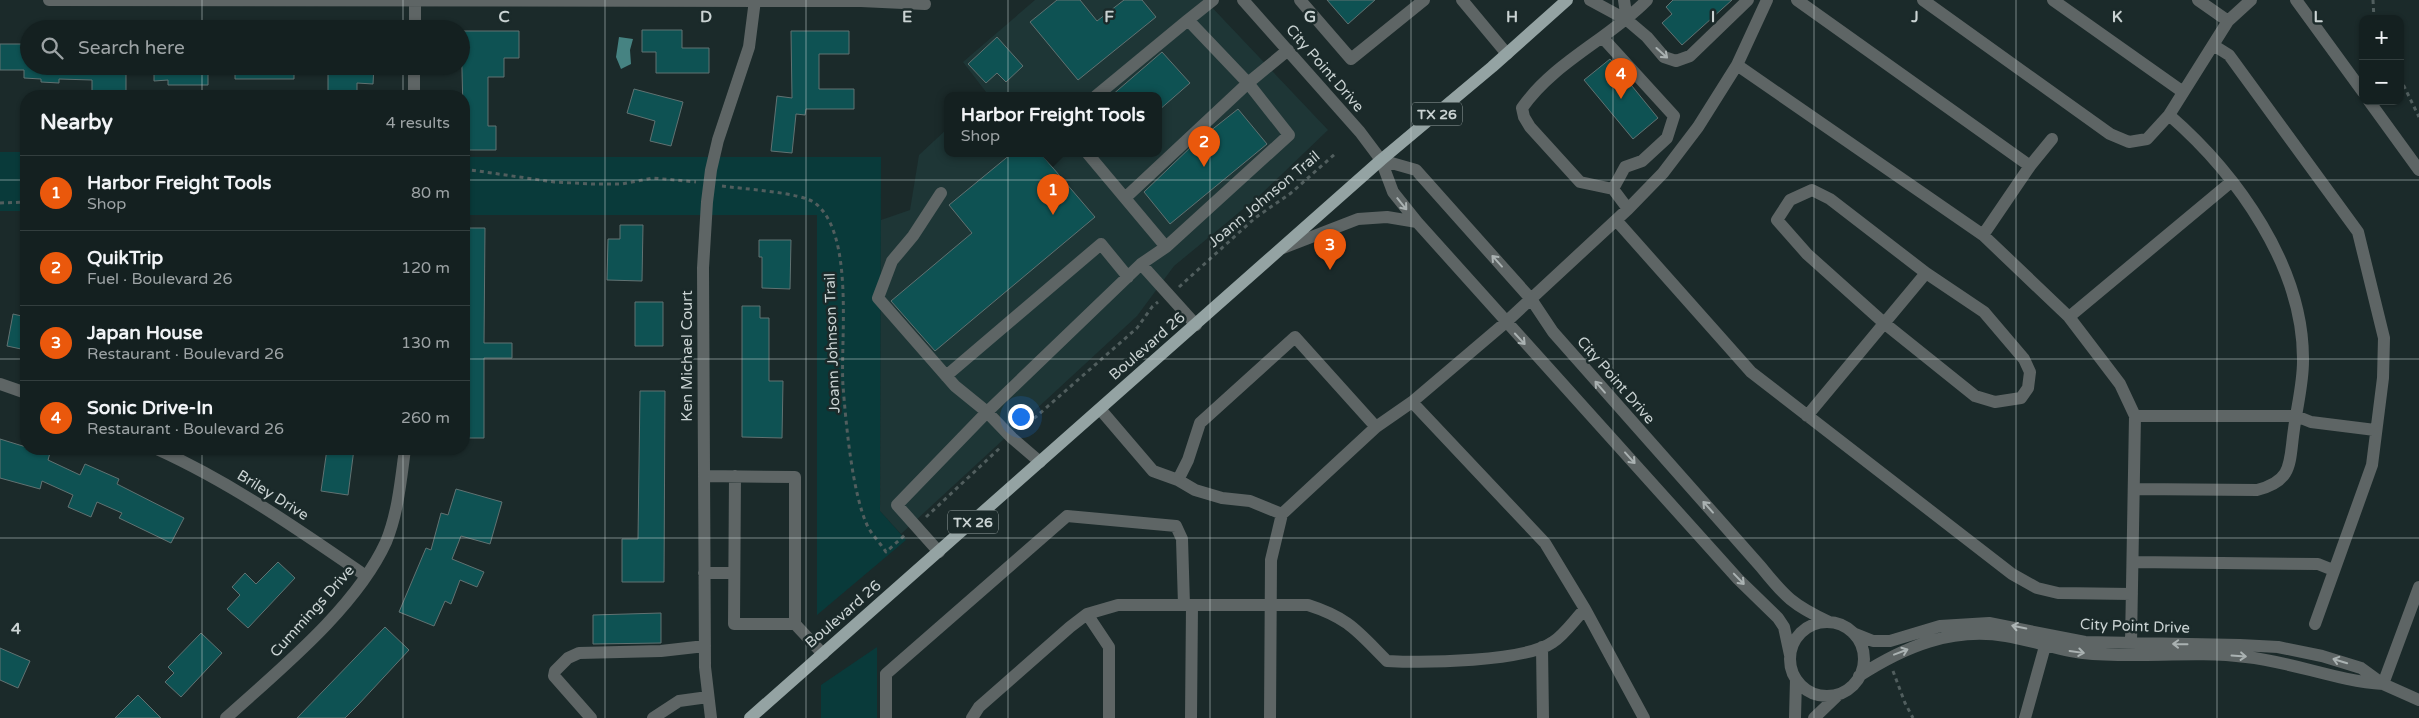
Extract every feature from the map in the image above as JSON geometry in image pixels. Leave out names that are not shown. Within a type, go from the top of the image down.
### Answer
[{"type":"main road","name":"Boulevard 26","points":[[756,716],[823,654],[1381,160],[1507,54],[1567,0]]},
{"type":"street","points":[[48,0],[755,0],[926,4]]},
{"type":"street","name":"Ken Michael Court","points":[[711,718],[705,646],[704,573],[703,268],[707,202],[711,170],[718,140],[750,47],[755,0]]},
{"type":"street","points":[[1101,92],[1213,0]]},
{"type":"street","name":"City Point Drive","points":[[1242,0],[1288,50],[1381,160],[1393,192],[1417,222],[1505,323],[1589,412],[1738,579],[1778,618],[1784,627],[1790,654]]},
{"type":"street","points":[[1300,0],[1352,59],[1418,2]]},
{"type":"street","points":[[1462,0],[1507,54]]},
{"type":"street","points":[[1590,0],[1627,20],[1647,37],[1664,57],[1676,61],[1690,56],[1744,4],[1759,17]]},
{"type":"street","points":[[1624,0],[1627,20]]},
{"type":"street","points":[[1628,209],[1613,189],[1580,182],[1530,127],[1524,117],[1522,108],[1552,75],[1627,20],[1646,0]]},
{"type":"street","points":[[1270,718],[1271,560],[1282,514],[1376,427],[1412,402],[1505,323],[1628,209],[1663,173],[1692,135],[1737,65],[1767,0]]},
{"type":"street","points":[[1797,0],[2030,166]]},
{"type":"street","points":[[1923,0],[2116,136],[2128,142],[2147,139],[2169,114],[2228,22],[2251,0]]},
{"type":"street","points":[[2053,0],[2184,92]]},
{"type":"street","points":[[2198,0],[2228,22]]},
{"type":"street","points":[[2296,0],[2359,87]]},
{"type":"street","points":[[414,20],[415,1]]},
{"type":"street","points":[[938,552],[896,505],[987,412],[1128,277],[1142,264],[1166,247],[1289,134],[1248,83],[1188,20]]},
{"type":"street","points":[[1602,37],[1674,116],[1667,138],[1642,160],[1625,167],[1613,189]]},
{"type":"street","points":[[2213,45],[2229,55],[2358,232],[2384,338],[2383,378],[2372,465],[2315,624]]},
{"type":"street","points":[[1125,198],[1248,83],[1288,50]]},
{"type":"street","points":[[1737,65],[1983,235],[2070,317],[2120,384],[2134,416],[2131,643]]},
{"type":"street","points":[[414,75],[414,90]]},
{"type":"street","points":[[2372,105],[2419,170]]},
{"type":"street","points":[[2134,489],[2257,490],[2274,486],[2287,472],[2303,360],[2297,308],[2278,254],[2262,223],[2190,133],[2169,114]]},
{"type":"street","points":[[1983,235],[2030,166],[2052,139]]},
{"type":"street","points":[[1091,157],[1166,247]]},
{"type":"street","name":"City Point Drive","points":[[1381,160],[1416,170],[1531,299],[1552,332],[1761,567],[1784,596],[1803,610],[1829,622]]},
{"type":"street","points":[[2070,317],[2231,182]]},
{"type":"street","points":[[1812,190],[1830,199],[1926,273],[1984,312],[2024,359],[2030,372],[2028,388],[2022,398],[1995,402],[1975,396],[1884,323],[1807,254],[1778,220],[1790,200],[1812,190]]},
{"type":"street","points":[[941,193],[913,236],[892,261],[878,298],[946,376],[1040,462]]},
{"type":"street","points":[[1283,248],[1358,219],[1387,217],[1417,222]]},
{"type":"street","points":[[1616,220],[1751,372],[2012,574],[2037,588],[2058,593],[2132,594]]},
{"type":"street","points":[[946,376],[1101,244],[1128,277]]},
{"type":"street","points":[[1142,264],[1196,325]]},
{"type":"street","points":[[1807,416],[1926,273]]},
{"type":"street","points":[[1178,480],[1200,423],[1295,337],[1376,427]]},
{"type":"street","points":[[0,384],[20,391]]},
{"type":"street","points":[[1412,402],[1545,543],[1585,609],[1644,718]]},
{"type":"street","points":[[1100,409],[1153,472],[1178,480],[1195,490],[1222,498],[1250,501],[1282,514]]},
{"type":"street","points":[[2134,416],[2296,416],[2311,422],[2375,430]]},
{"type":"street","name":"Briley Drive","points":[[168,455],[248,497],[366,576]]},
{"type":"street","name":"Cummings Drive","points":[[226,718],[291,659],[335,614],[366,576],[386,541],[399,495],[404,455]]},
{"type":"street","points":[[704,476],[795,477],[795,624],[823,654]]},
{"type":"street","points":[[734,476],[734,624],[795,624]]},
{"type":"street","points":[[886,718],[886,674],[1067,516],[1176,526],[1182,539],[1188,604],[1192,718]]},
{"type":"street","points":[[2133,562],[2318,564],[2333,570]]},
{"type":"street","points":[[704,573],[734,573]]},
{"type":"street","points":[[2383,684],[2419,587]]},
{"type":"street","points":[[972,718],[978,707],[1070,626],[1088,614],[1118,605],[1308,605],[1332,612],[1347,621],[1387,661],[1415,663],[1528,653],[1552,642],[1585,609]]},
{"type":"street","points":[[1088,614],[1109,647],[1109,718]]},
{"type":"street","points":[[1814,718],[1840,694],[1853,685],[1860,676],[1864,655],[1862,647],[1853,633],[1838,624],[1829,622],[1811,625],[1804,630],[1793,644],[1790,654],[1792,670],[1801,686],[1815,694],[1823,696],[1840,694]]},
{"type":"street","name":"City Point Drive","points":[[1853,633],[1874,641],[1890,641],[1940,626],[1989,622],[2096,654],[2244,656],[2324,672],[2355,682],[2383,684]]},
{"type":"street","name":"City Point Drive","points":[[1860,676],[1891,656],[1927,642],[1975,634],[2085,642],[2240,644],[2278,647],[2322,656],[2361,668],[2383,684],[2419,700]]},
{"type":"street","points":[[2026,718],[2047,640]]},
{"type":"street","points":[[590,718],[554,676],[555,671],[568,658],[579,653],[661,651],[705,646]]},
{"type":"street","points":[[1542,647],[1543,718]]},
{"type":"street","points":[[1795,718],[1796,679]]},
{"type":"street","points":[[653,718],[679,701],[708,697]]},
{"type":"path","points":[[2373,0],[2374,15]]},
{"type":"path","points":[[2404,86],[2419,116]]},
{"type":"path","name":"Joann Johnson Trail","points":[[1184,283],[1255,218],[1291,193],[1336,153]]},
{"type":"path","points":[[470,170],[554,182],[622,184],[653,178],[692,182]]},
{"type":"path","name":"Joann Johnson Trail","points":[[721,186],[795,196],[814,203],[831,225],[843,278],[843,385],[852,461],[858,493],[868,527],[886,552],[904,536]]},
{"type":"path","points":[[0,203],[20,202]]},
{"type":"path","points":[[1019,431],[1137,328],[1152,307]]},
{"type":"path","points":[[921,521],[998,450]]},
{"type":"path","points":[[1891,666],[1905,703],[1913,718]]},
{"type":"shaded area","points":[[1035,0],[1205,0],[1328,130],[1259,196],[1174,266],[1137,316],[901,534],[880,511],[881,220],[910,210],[919,155],[944,132],[944,157],[1162,157],[1162,92],[986,92],[963,62]]},
{"type":"shaded area","points":[[619,37],[633,39],[630,50],[631,64],[621,69],[616,57]]},
{"type":"shaded area","points":[[0,152],[20,152],[20,211],[0,211]]},
{"type":"shaded area","points":[[470,157],[881,157],[880,511],[906,540],[817,615],[817,215],[470,215]]},
{"type":"shaded area","points":[[877,647],[877,718],[821,718],[821,685]]},
{"type":"building","points":[[1057,0],[1080,0],[1097,21],[1124,0],[1142,0],[1156,17],[1078,80],[1030,22]]},
{"type":"building","points":[[1327,0],[1375,0],[1348,24]]},
{"type":"building","points":[[1673,0],[1732,0],[1682,45],[1662,23],[1672,14],[1666,7]]},
{"type":"building","points":[[642,30],[682,30],[682,48],[709,48],[709,73],[656,73],[656,52],[642,52]]},
{"type":"building","points":[[470,31],[519,31],[519,58],[504,58],[504,77],[488,77],[488,126],[496,126],[496,150],[470,150],[470,90],[462,90],[462,75],[470,75]]},
{"type":"building","points":[[791,31],[849,31],[849,54],[819,54],[819,89],[854,89],[854,109],[806,109],[805,115],[796,114],[792,153],[771,151],[777,96],[792,98]]},
{"type":"building","points":[[997,37],[1023,66],[1006,82],[997,73],[986,83],[968,64]]},
{"type":"building","points":[[0,44],[20,44],[20,70],[0,70]]},
{"type":"building","points":[[1162,52],[1190,83],[1162,108],[1162,92],[1116,92]]},
{"type":"building","points":[[1610,59],[1658,118],[1633,139],[1584,80]]},
{"type":"building","points":[[24,75],[126,75],[126,90],[92,90],[92,80],[59,79],[59,83],[41,82],[41,79],[24,78]]},
{"type":"building","points":[[154,75],[208,75],[208,85],[168,85],[168,80],[154,81]]},
{"type":"building","points":[[235,75],[294,75],[294,79],[235,79]]},
{"type":"building","points":[[328,75],[374,75],[373,84],[357,83],[357,90],[328,90]]},
{"type":"building","points":[[634,89],[683,102],[671,146],[650,141],[655,121],[627,113]]},
{"type":"building","points":[[1238,109],[1267,144],[1170,224],[1144,192],[1195,143]]},
{"type":"building","points":[[1007,157],[1044,157],[1095,217],[935,351],[891,301],[972,233],[949,205]]},
{"type":"building","points":[[620,225],[643,225],[642,281],[607,280],[608,239],[620,239]]},
{"type":"building","points":[[470,228],[485,228],[484,343],[512,343],[512,358],[484,358],[484,438],[470,438]]},
{"type":"building","points":[[759,240],[791,240],[790,289],[762,288],[762,257],[759,257]]},
{"type":"building","points":[[635,302],[663,302],[663,346],[635,346]]},
{"type":"building","points":[[742,306],[760,306],[760,318],[769,318],[769,381],[783,381],[782,438],[742,437]]},
{"type":"building","points":[[13,314],[20,316],[20,349],[7,346]]},
{"type":"building","points":[[640,391],[665,391],[664,582],[622,582],[622,539],[638,539]]},
{"type":"building","points":[[0,439],[20,445],[20,455],[49,455],[48,460],[80,475],[85,464],[119,479],[117,484],[184,518],[171,543],[119,518],[122,513],[97,502],[91,517],[68,507],[73,495],[42,481],[40,489],[0,478]]},
{"type":"building","points":[[326,455],[353,455],[348,495],[321,491]]},
{"type":"building","points":[[456,489],[502,502],[490,544],[461,536],[452,559],[484,572],[477,587],[460,580],[451,604],[445,601],[434,626],[399,612],[426,548],[431,550],[441,513],[448,515]]},
{"type":"building","points":[[278,562],[295,578],[248,628],[227,609],[240,595],[232,587],[245,573],[256,584]]},
{"type":"building","points":[[661,613],[661,643],[593,644],[593,615]]},
{"type":"building","points":[[385,627],[409,650],[358,705],[345,718],[297,718]]},
{"type":"building","points":[[201,633],[222,653],[181,697],[165,682],[174,673],[168,667]]},
{"type":"building","points":[[0,648],[30,661],[18,688],[0,680]]},
{"type":"building","points":[[138,695],[161,718],[115,718]]},
{"type":"place","name":"Sonic Drive-In","points":[[1621,99]]},
{"type":"place","name":"QuikTrip","points":[[1204,167]]},
{"type":"place","name":"Harbor Freight Tools","points":[[1053,215]]},
{"type":"place","name":"Japan House","points":[[1330,270]]}]
